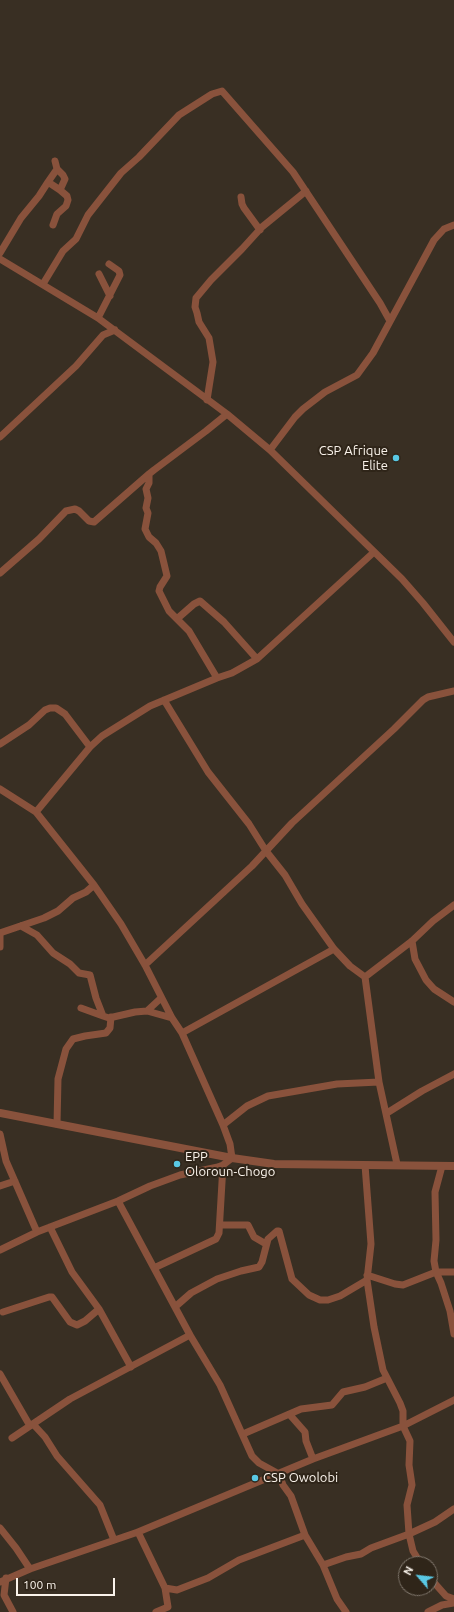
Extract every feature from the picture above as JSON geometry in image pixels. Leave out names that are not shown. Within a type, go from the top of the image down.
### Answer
[{"type":"street","points":[[43,284],[63,251],[76,239],[88,215],[121,173],[139,157],[179,115],[220,91],[224,92],[232,104],[293,172],[390,320]]},
{"type":"street","points":[[55,161],[57,169],[65,179],[60,190]]},
{"type":"street","points":[[0,253],[22,218],[57,169]]},
{"type":"street","points":[[48,182],[67,196],[68,200],[66,206],[57,214],[53,225]]},
{"type":"street","points":[[207,400],[213,362],[209,338],[199,322],[195,307],[196,298],[211,280],[264,225],[306,191]]},
{"type":"street","points":[[241,197],[244,208],[260,230]]},
{"type":"street","points":[[270,450],[295,417],[303,409],[325,392],[357,375],[373,353],[434,240],[444,229],[454,225]]},
{"type":"street","points":[[0,259],[43,284],[115,330],[227,414],[270,450],[402,579],[454,642]]},
{"type":"street","points":[[98,318],[120,275],[119,271],[109,264]]},
{"type":"street","points":[[99,274],[110,296]]},
{"type":"street","points":[[0,437],[76,366],[103,335],[115,330]]},
{"type":"street","points":[[0,573],[39,540],[66,511],[75,509],[80,511],[89,521],[94,522],[161,463],[227,414]]},
{"type":"street","points":[[149,474],[149,481],[146,489],[148,498],[146,508],[148,513],[145,529],[161,551],[167,576],[159,591],[169,610],[189,631],[216,678]]},
{"type":"street","points":[[36,812],[90,747],[102,736],[150,706],[216,678],[232,673],[257,660],[374,552]]},
{"type":"street","points":[[178,618],[194,604],[199,601],[202,602],[224,622],[257,660]]},
{"type":"street","points":[[145,965],[241,876],[292,823],[394,729],[423,700],[428,697],[454,691]]},
{"type":"street","points":[[164,700],[208,772],[249,824],[334,949],[350,966],[365,976],[379,1082],[397,1164]]},
{"type":"street","points":[[0,744],[29,725],[45,710],[56,708],[65,714],[90,747]]},
{"type":"street","points":[[0,789],[36,812],[94,884],[121,924],[145,965],[172,1018],[182,1033],[223,1126],[230,1144],[232,1158]]},
{"type":"street","points":[[0,947],[0,933],[44,918],[58,911],[73,898],[86,892],[94,884]]},
{"type":"street","points":[[365,976],[412,941],[433,920],[454,905]]},
{"type":"street","points":[[22,926],[37,935],[53,953],[70,964],[78,973],[90,975],[96,998],[103,1016]]},
{"type":"street","points":[[412,941],[415,959],[426,980],[434,989],[454,1002]]},
{"type":"street","points":[[182,1033],[334,949]]},
{"type":"street","points":[[147,1011],[161,998]]},
{"type":"street","points":[[81,1008],[103,1016],[111,1017],[147,1011],[172,1018]]},
{"type":"street","points":[[57,1124],[58,1079],[66,1049],[73,1039],[106,1033],[110,1028],[111,1017]]},
{"type":"street","points":[[387,1113],[454,1074]]},
{"type":"street","points":[[223,1126],[247,1106],[268,1096],[337,1084],[379,1082]]},
{"type":"street","points":[[0,1113],[232,1158],[274,1164],[397,1164],[454,1166]]},
{"type":"street","points":[[0,1134],[2,1151],[37,1232]]},
{"type":"street","points":[[0,1250],[37,1232],[118,1202],[150,1186],[172,1178],[223,1165],[232,1158]]},
{"type":"street","points":[[154,1268],[216,1239],[219,1233],[220,1225],[223,1165]]},
{"type":"street","points":[[365,1165],[370,1244],[367,1278],[374,1327],[383,1370],[402,1411],[403,1426],[410,1441],[411,1447],[409,1465],[412,1485],[407,1505],[409,1534],[413,1551],[416,1556]]},
{"type":"street","points":[[442,1166],[435,1192],[436,1240],[434,1261],[436,1272],[450,1311],[454,1334]]},
{"type":"street","points":[[0,1186],[15,1181]]},
{"type":"street","points":[[118,1202],[190,1335],[220,1385],[244,1434],[252,1456],[278,1474],[295,1504],[305,1535],[323,1565],[337,1599],[346,1612]]},
{"type":"street","points":[[220,1225],[248,1225],[254,1237],[266,1244]]},
{"type":"street","points":[[50,1228],[72,1272],[99,1309],[131,1366]]},
{"type":"street","points":[[175,1307],[190,1293],[217,1279],[258,1267],[262,1262],[268,1239],[276,1231],[279,1231],[292,1279],[309,1295],[320,1300],[328,1300],[340,1296],[367,1278],[403,1285],[436,1272],[454,1272]]},
{"type":"street","points":[[4,1312],[49,1297],[52,1298],[70,1322],[77,1325],[85,1321],[99,1309]]},
{"type":"street","points":[[12,1438],[70,1399],[190,1335]]},
{"type":"street","points":[[0,1374],[32,1425],[45,1437],[57,1456],[100,1505],[114,1540]]},
{"type":"street","points":[[244,1434],[301,1409],[332,1405],[343,1392],[364,1387],[387,1378]]},
{"type":"street","points":[[13,1612],[2,1593],[3,1580],[30,1569],[138,1532],[313,1460],[403,1426],[454,1400]]},
{"type":"street","points":[[290,1415],[304,1432],[313,1460]]},
{"type":"street","points":[[323,1565],[346,1557],[361,1554],[371,1548],[409,1534],[441,1518],[454,1509]]},
{"type":"street","points":[[0,1528],[30,1569]]},
{"type":"street","points":[[138,1532],[164,1588],[168,1607],[156,1612]]},
{"type":"street","points":[[164,1588],[176,1590],[208,1578],[239,1560],[305,1535]]},
{"type":"street","points":[[438,1587],[446,1596],[454,1599]]},
{"type":"street","points":[[428,1612],[442,1605],[454,1603]]},
{"type":"place","name":"CSP Afrique Elite","points":[[396,458]]},
{"type":"place","name":"EPP Oloroun-Chogo","points":[[177,1164]]},
{"type":"place","name":"CSP Owolobi","points":[[255,1478]]}]
